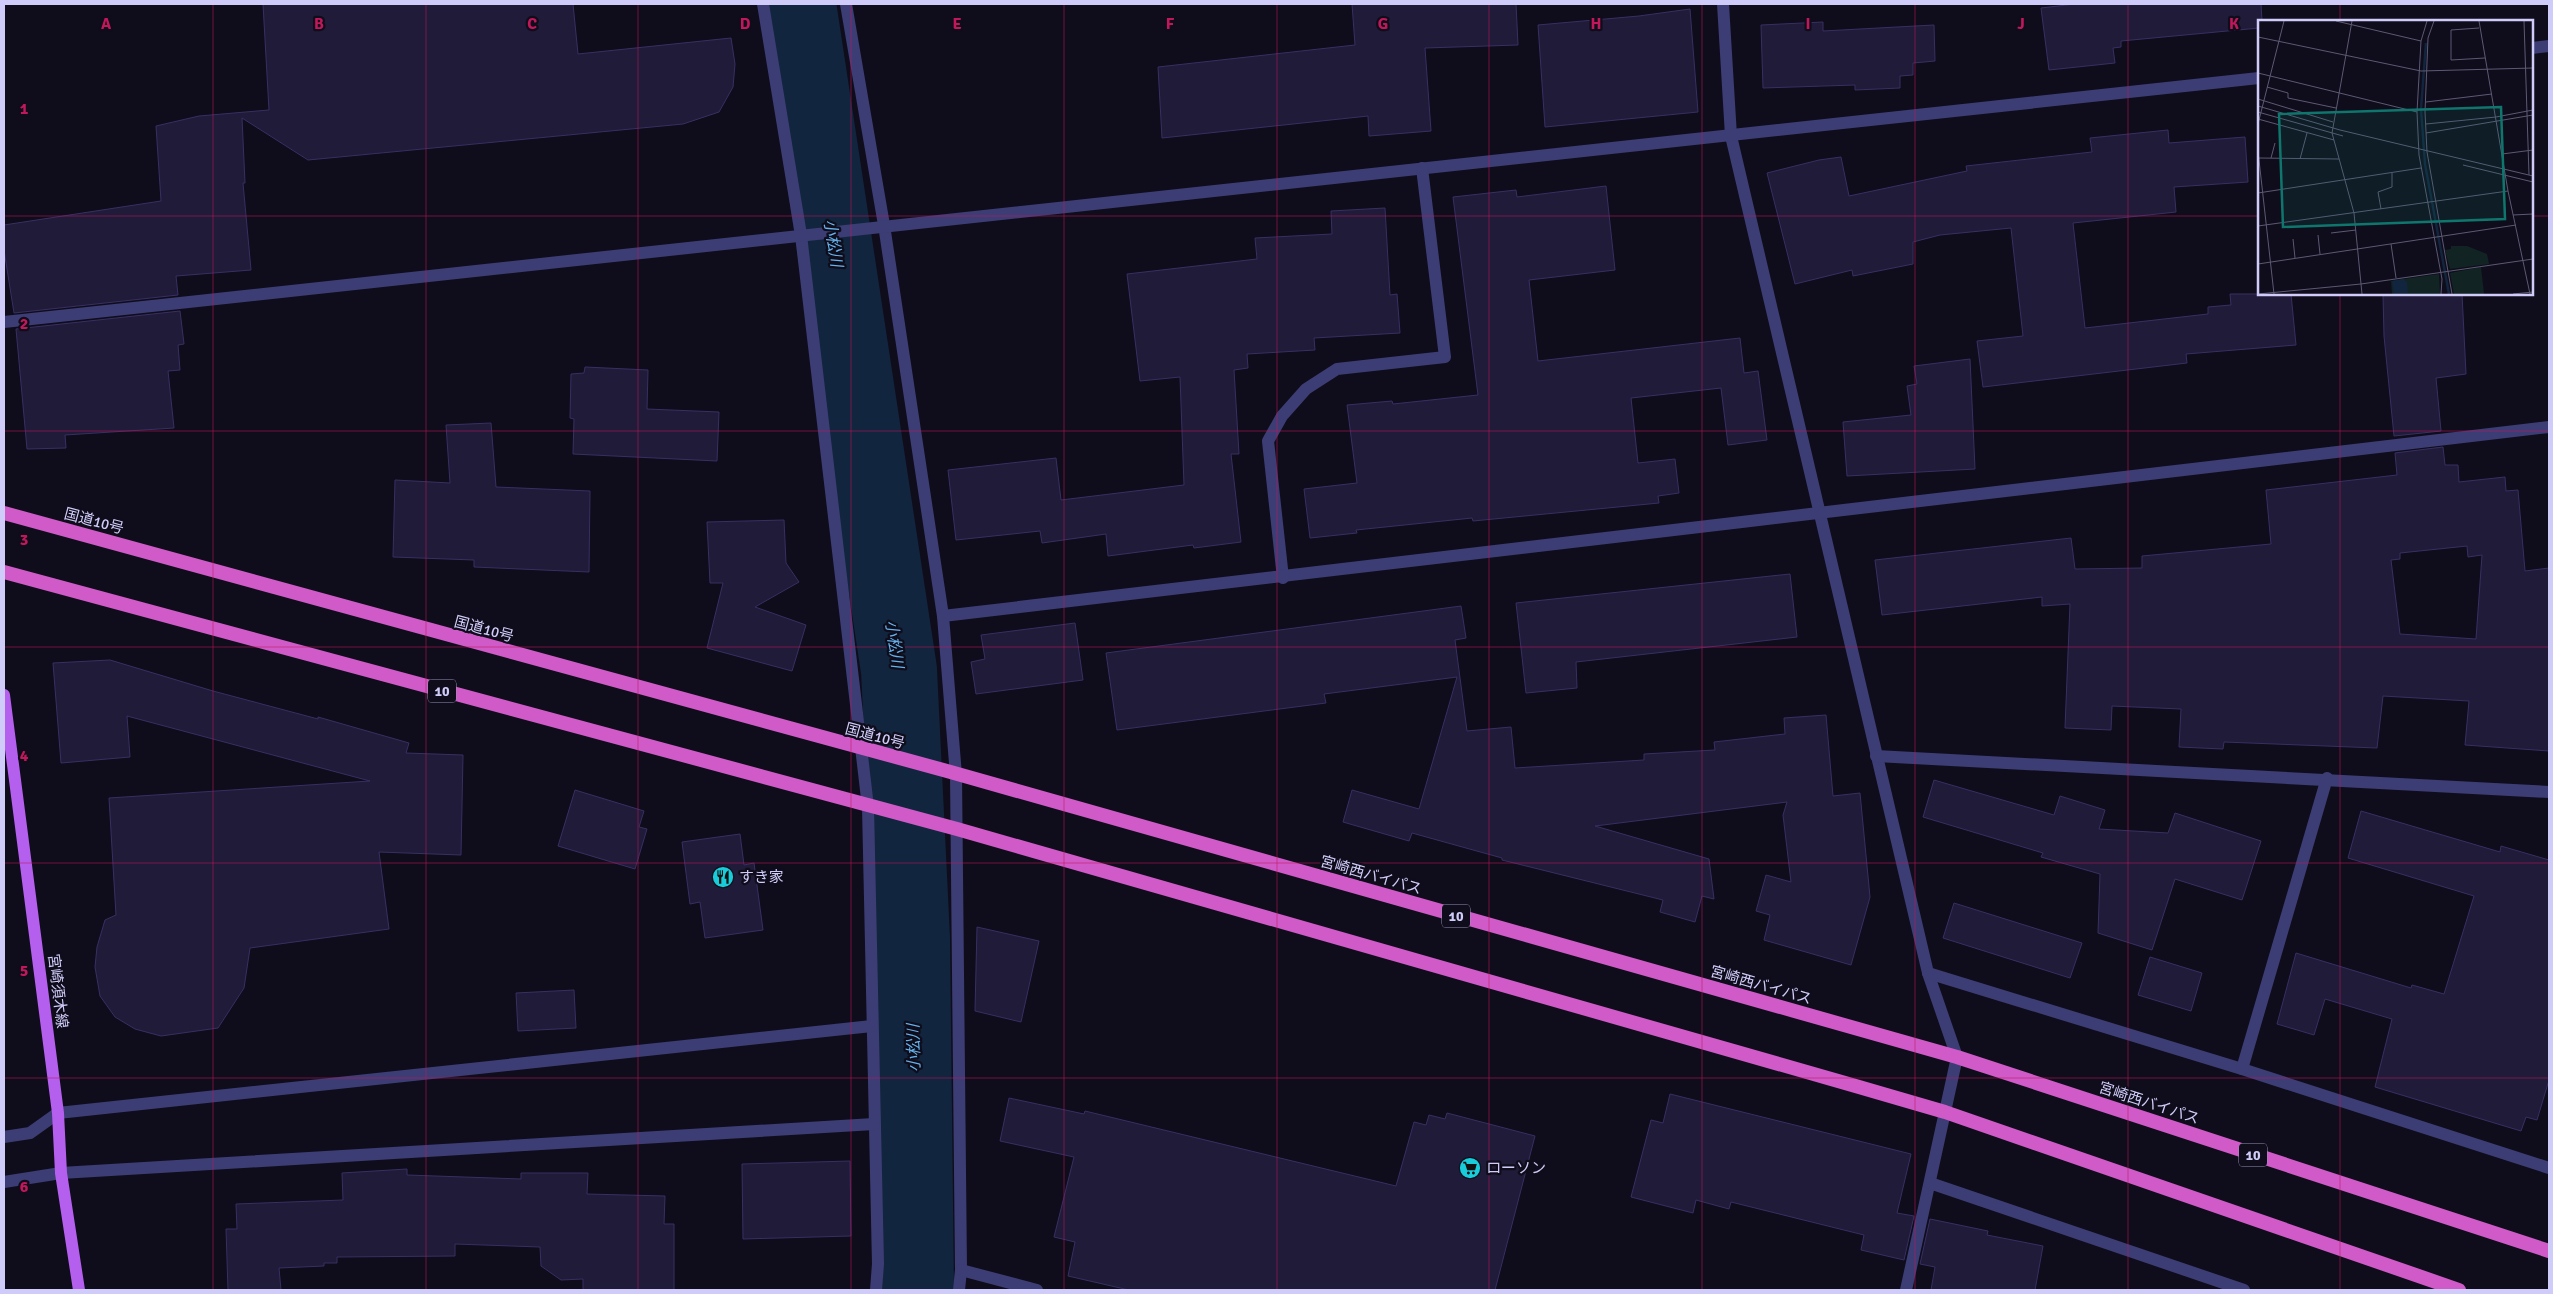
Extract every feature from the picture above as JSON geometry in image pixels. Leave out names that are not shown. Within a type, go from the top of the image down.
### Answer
[{"type":"highway","name":"国道10号","points":[[4,513],[951,773]]},
{"type":"highway","name":"10","points":[[4,572],[874,809],[952,828],[1945,1112],[2460,1290]]},
{"type":"highway","name":"宮崎西バイパス","points":[[951,773],[1957,1057],[2549,1252]]},
{"type":"main road","name":"宮崎須木線","points":[[4,695],[7,753],[58,1113],[61,1173],[79,1290]]},
{"type":"street","points":[[763,4],[801,235],[860,749],[874,809],[872,1026],[878,1264],[876,1290]]},
{"type":"street","points":[[846,4],[884,225],[943,616],[951,773],[962,1270],[959,1290]]},
{"type":"street","points":[[1723,4],[1731,136],[1928,973],[1957,1057],[1906,1290]]},
{"type":"street","points":[[2533,48],[2549,46]]},
{"type":"street","points":[[4,322],[884,225],[1731,136],[2258,78]]},
{"type":"street","points":[[1284,578],[1268,441],[1282,416],[1306,389],[1337,369],[1445,357],[1422,168]]},
{"type":"street","points":[[943,616],[1284,578],[1819,512],[2549,427]]},
{"type":"street","points":[[1876,756],[2327,778],[2549,792]]},
{"type":"street","points":[[2242,1069],[2327,778]]},
{"type":"street","points":[[1928,973],[2242,1069],[2549,1168]]},
{"type":"street","points":[[4,1137],[30,1134],[58,1113],[872,1026]]},
{"type":"street","points":[[4,1182],[61,1173],[874,1124]]},
{"type":"street","points":[[1930,1183],[2244,1290]]},
{"type":"street","points":[[962,1270],[1038,1290]]},
{"type":"building","points":[[263,4],[573,4],[578,54],[731,38],[735,64],[733,87],[719,112],[683,124],[308,160],[242,118],[245,183],[243,183],[251,270],[176,276],[178,295],[14,313],[4,250],[4,225],[161,201],[156,126],[199,116],[269,110]]},
{"type":"building","points":[[1352,4],[1516,4],[1518,45],[1425,48],[1431,131],[1369,136],[1368,116],[1162,138],[1158,67],[1355,45]]},
{"type":"building","points":[[2075,4],[2261,4],[2262,20],[2258,20],[2258,28],[2121,41],[2121,47],[2113,48],[2115,63],[2049,70],[2041,8]]},
{"type":"building","points":[[1690,9],[1698,112],[1545,127],[1538,25],[1639,16]]},
{"type":"building","points":[[1823,22],[1823,31],[1934,25],[1935,61],[1913,63],[1913,75],[1900,76],[1900,88],[1855,90],[1855,85],[1763,88],[1761,25]]},
{"type":"building","points":[[2168,130],[2169,143],[2245,137],[2248,182],[2174,187],[2176,212],[2073,223],[2085,328],[2208,314],[2208,307],[2231,305],[2230,294],[2291,295],[2296,345],[2186,354],[2187,363],[1983,387],[1977,341],[2023,336],[2011,228],[1940,235],[1913,242],[1913,264],[1853,276],[1852,270],[1795,284],[1767,173],[1819,160],[1841,157],[1849,196],[1967,171],[1966,166],[2092,152],[2090,138]]},
{"type":"building","points":[[1606,186],[1615,270],[1529,280],[1538,361],[1740,338],[1744,373],[1758,371],[1767,440],[1728,445],[1721,388],[1631,398],[1638,463],[1675,459],[1679,493],[1658,496],[1659,503],[1473,521],[1472,518],[1356,530],[1357,533],[1310,538],[1304,489],[1357,483],[1347,405],[1392,401],[1393,404],[1478,395],[1453,197],[1516,190],[1517,197]]},
{"type":"building","points":[[1385,208],[1390,295],[1397,294],[1400,333],[1314,338],[1315,350],[1247,354],[1248,368],[1234,370],[1239,454],[1231,454],[1241,542],[1194,548],[1193,545],[1108,556],[1106,534],[1042,543],[1040,531],[956,540],[948,470],[1056,458],[1061,500],[1184,485],[1180,377],[1140,381],[1127,274],[1257,259],[1255,238],[1332,234],[1331,211]]},
{"type":"building","points":[[2383,295],[2462,295],[2466,374],[2436,378],[2441,431],[2394,436],[2384,336]]},
{"type":"building","points":[[180,311],[184,344],[178,345],[180,370],[168,371],[174,428],[65,435],[66,448],[27,449],[16,329]]},
{"type":"building","points":[[1970,359],[1975,469],[1847,476],[1843,422],[1911,415],[1907,386],[1917,384],[1914,366]]},
{"type":"building","points":[[585,367],[648,370],[647,409],[719,412],[717,461],[573,454],[574,419],[570,418],[571,374],[584,373]]},
{"type":"building","points":[[491,423],[496,487],[590,491],[589,572],[474,567],[474,560],[393,557],[395,480],[450,483],[446,425]]},
{"type":"building","points":[[2443,447],[2445,465],[2458,465],[2459,482],[2505,477],[2506,491],[2518,490],[2525,571],[2549,568],[2549,751],[2465,745],[2469,701],[2383,696],[2377,748],[2224,742],[2223,749],[2179,747],[2181,709],[2112,706],[2111,730],[2065,728],[2070,604],[2042,606],[2042,597],[1882,615],[1875,560],[2071,538],[2075,569],[2142,568],[2142,556],[2271,544],[2266,490],[2397,475],[2395,453]],"holes":[[[2467,546],[2468,557],[2482,555],[2476,639],[2400,634],[2391,560],[2400,559],[2400,553]]]},
{"type":"building","points":[[784,520],[786,563],[799,582],[755,607],[806,625],[792,671],[707,648],[723,583],[710,583],[707,522]]},
{"type":"building","points":[[1790,574],[1797,637],[1576,662],[1577,688],[1526,693],[1516,603]]},
{"type":"building","points":[[1461,606],[1466,638],[1455,640],[1467,731],[1511,727],[1515,768],[1644,760],[1644,754],[1715,750],[1714,742],[1785,734],[1784,718],[1826,715],[1833,796],[1860,793],[1870,897],[1851,965],[1764,940],[1770,915],[1756,911],[1766,875],[1791,882],[1783,815],[1787,802],[1595,826],[1709,859],[1714,899],[1702,896],[1695,922],[1660,912],[1663,900],[1502,860],[1502,858],[1412,833],[1409,841],[1343,822],[1352,790],[1419,809],[1457,677],[1324,694],[1326,703],[1117,730],[1106,653]]},
{"type":"building","points":[[1075,623],[1083,680],[976,694],[971,662],[985,659],[981,635]]},
{"type":"building","points":[[110,660],[213,691],[318,719],[318,717],[409,743],[406,753],[463,755],[461,855],[379,852],[389,929],[250,948],[244,988],[218,1028],[161,1036],[135,1029],[115,1017],[100,996],[95,967],[97,947],[105,920],[116,915],[109,798],[370,781],[127,716],[130,757],[61,763],[53,663]]},
{"type":"building","points":[[1934,780],[2054,815],[2060,796],[2105,810],[2099,829],[2168,833],[2175,813],[2261,841],[2242,900],[2175,879],[2152,950],[2098,933],[2100,874],[2041,857],[2043,853],[1923,817]]},
{"type":"building","points":[[575,790],[644,811],[639,827],[647,829],[635,869],[558,846]]},
{"type":"building","points":[[2361,811],[2500,852],[2501,846],[2549,860],[2549,1080],[2537,1120],[2526,1117],[2521,1131],[2375,1087],[2392,1019],[2325,999],[2314,1035],[2277,1024],[2296,953],[2411,988],[2412,985],[2444,994],[2474,896],[2348,858]]},
{"type":"building","name":"すき家","points":[[740,834],[744,865],[754,863],[763,930],[705,938],[700,902],[690,904],[682,842]]},
{"type":"building","points":[[1954,903],[2082,943],[2070,978],[1943,938]]},
{"type":"building","points":[[977,927],[1039,941],[1021,1022],[975,1011]]},
{"type":"building","points":[[2150,957],[2202,973],[2191,1011],[2138,995]]},
{"type":"building","points":[[574,990],[576,1028],[518,1031],[516,993]]},
{"type":"building","points":[[1670,1094],[1911,1154],[1897,1213],[1914,1216],[1904,1260],[1861,1250],[1864,1235],[1731,1202],[1729,1209],[1696,1200],[1693,1213],[1631,1197],[1651,1120],[1663,1123]]},
{"type":"building","points":[[1009,1098],[1084,1114],[1085,1111],[1396,1186],[1414,1122],[1426,1125],[1429,1115],[1445,1119],[1447,1113],[1535,1136],[1495,1290],[1129,1290],[1068,1276],[1075,1242],[1054,1237],[1074,1157],[1000,1141]]},
{"type":"building","points":[[850,1161],[851,1236],[743,1239],[742,1164]]},
{"type":"building","points":[[407,1169],[407,1175],[521,1179],[521,1173],[588,1173],[587,1194],[665,1196],[664,1224],[674,1224],[674,1290],[583,1290],[583,1279],[561,1280],[541,1266],[540,1247],[455,1244],[455,1256],[337,1257],[337,1263],[324,1263],[324,1266],[279,1268],[281,1290],[228,1290],[226,1229],[237,1229],[236,1204],[343,1200],[342,1173]]},
{"type":"building","points":[[1930,1219],[1988,1231],[1987,1235],[2043,1246],[2035,1290],[1931,1290],[1935,1267],[1920,1264]]},
{"type":"waterway","name":"小松川","points":[[798,4],[899,670],[912,938],[916,1290]]},
{"type":"place","name":"すき家","points":[[723,877]]},
{"type":"place","name":"ローソン","points":[[1470,1168]]}]
